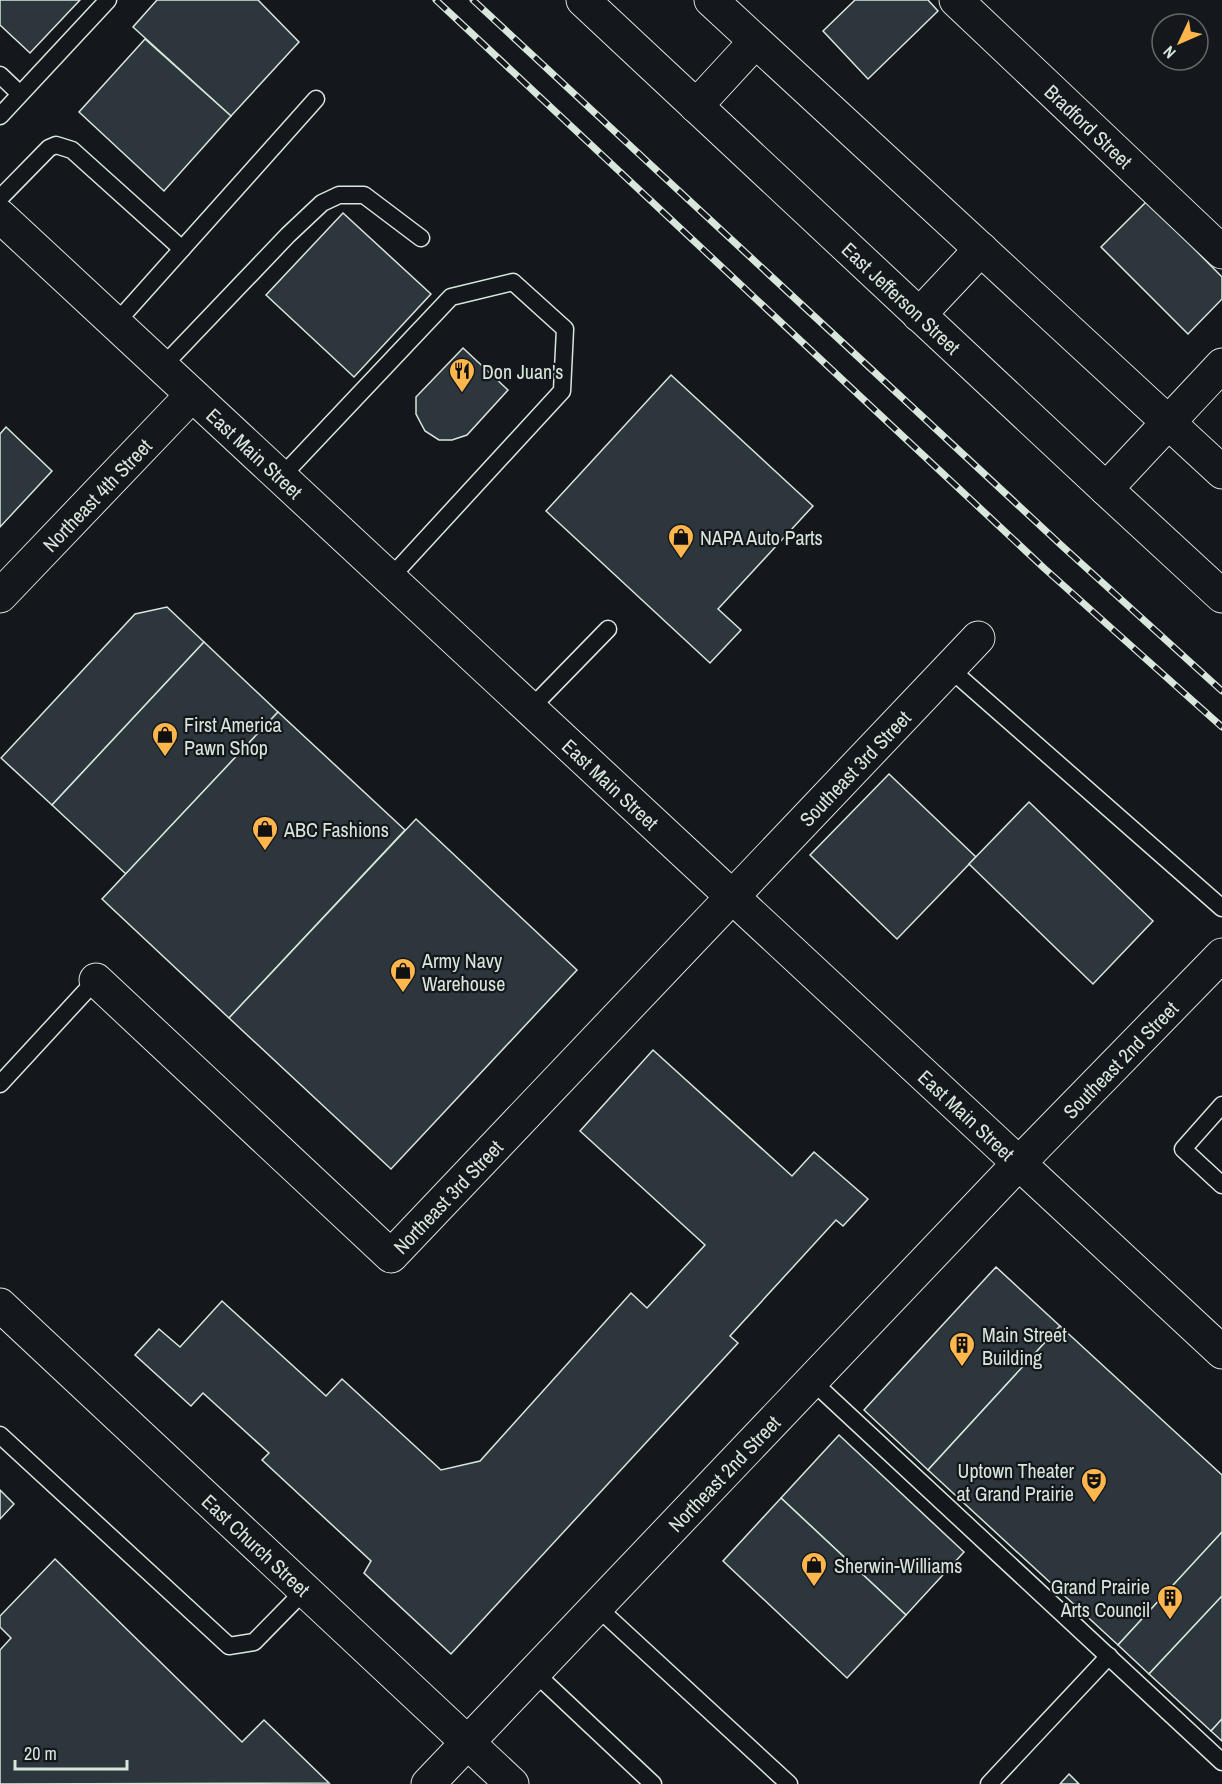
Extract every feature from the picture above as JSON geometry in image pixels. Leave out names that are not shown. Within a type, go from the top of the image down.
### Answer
[{"type":"street","name":"East Jefferson Street","points":[[583,0],[1222,596]]},
{"type":"street","points":[[711,0],[1222,472]]},
{"type":"street","name":"Bradford Street","points":[[956,0],[1222,252]]},
{"type":"street","points":[[696,106],[755,42]]},
{"type":"street","name":"East Main Street","points":[[0,216],[1222,1352]]},
{"type":"street","points":[[919,315],[981,249]]},
{"type":"street","points":[[1106,489],[1222,365]]},
{"type":"street","name":"Northeast 4th Street","points":[[0,596],[192,395]]},
{"type":"street","name":"Southeast 3rd Street","points":[[733,897],[978,638]]},
{"type":"street","name":"Northeast 3rd Street","points":[[96,980],[392,1256],[733,897]]},
{"type":"street","name":"Southeast 2nd Street","points":[[1019,1163],[1222,955]]},
{"type":"street","name":"Northeast 2nd Street","points":[[428,1784],[1019,1163]]},
{"type":"street","name":"East Church Street","points":[[0,1305],[512,1784]]},
{"type":"lane","points":[[0,116],[108,0]]},
{"type":"lane","points":[[0,75],[20,94]]},
{"type":"lane","points":[[115,324],[316,99]]},
{"type":"lane","points":[[0,198],[49,148],[56,145],[72,150],[182,249]]},
{"type":"lane","points":[[162,367],[322,203],[339,195],[364,195],[421,238]]},
{"type":"lane","points":[[281,477],[451,297],[513,282],[565,329],[562,391],[390,578]]},
{"type":"lane","points":[[530,709],[608,629]]},
{"type":"lane","points":[[949,668],[1222,908]]},
{"type":"lane","points":[[0,1084],[96,980]]},
{"type":"lane","points":[[1222,1105],[1183,1149],[1222,1185]]},
{"type":"lane","points":[[812,1381],[1222,1762]]},
{"type":"lane","points":[[0,1435],[229,1646],[254,1642],[305,1590]]},
{"type":"lane","points":[[597,1607],[789,1784]]},
{"type":"lane","points":[[989,1784],[1109,1656]]},
{"type":"lane","points":[[534,1672],[653,1784]]},
{"type":"building","points":[[0,0],[80,0],[30,53],[0,25]]},
{"type":"building","points":[[157,0],[258,0],[299,42],[231,116],[133,27]]},
{"type":"building","points":[[855,0],[928,0],[938,11],[868,79],[823,31]]},
{"type":"building","points":[[145,39],[231,116],[164,191],[79,112]]},
{"type":"building","points":[[1147,201],[1222,277],[1222,299],[1188,334],[1101,247]]},
{"type":"building","points":[[343,213],[431,294],[354,377],[266,295]]},
{"type":"building","name":"Don Juan's","points":[[463,348],[508,390],[467,435],[452,440],[439,440],[425,431],[416,414],[416,397]]},
{"type":"building","name":"NAPA Auto Parts","points":[[671,375],[813,506],[718,609],[741,630],[710,663],[546,511]]},
{"type":"building","points":[[6,427],[52,471],[0,527],[0,434]]},
{"type":"building","points":[[167,607],[204,642],[52,805],[1,758],[135,614]]},
{"type":"building","name":"First America Pawn Shop","points":[[204,642],[278,712],[126,874],[52,805]]},
{"type":"building","name":"ABC Fashions","points":[[278,712],[405,830],[229,1018],[102,899]]},
{"type":"building","points":[[889,774],[976,857],[897,939],[810,855]]},
{"type":"building","points":[[1029,802],[1153,921],[1093,984],[969,864]]},
{"type":"building","name":"Army Navy Warehouse","points":[[416,819],[577,970],[391,1169],[229,1018]]},
{"type":"building","points":[[653,1050],[792,1176],[814,1152],[868,1199],[843,1226],[836,1220],[730,1336],[738,1343],[451,1654],[364,1573],[371,1561],[262,1460],[269,1453],[203,1393],[191,1406],[135,1355],[159,1329],[180,1347],[222,1301],[326,1396],[342,1379],[441,1470],[480,1461],[631,1293],[647,1308],[705,1245],[580,1131]]},
{"type":"building","name":"Main Street Building","points":[[996,1267],[1060,1326],[928,1470],[864,1410]]},
{"type":"building","name":"Uptown Theater at Grand Prairie","points":[[1060,1326],[1222,1475],[1222,1532],[1118,1645],[928,1470]]},
{"type":"building","points":[[839,1435],[964,1552],[906,1615],[781,1498]]},
{"type":"building","points":[[0,1490],[14,1504],[0,1519]]},
{"type":"building","name":"Sherwin-Williams","points":[[781,1498],[906,1615],[847,1678],[723,1561]]},
{"type":"building","name":"Grand Prairie Arts Council","points":[[1222,1532],[1222,1596],[1149,1674],[1118,1645]]},
{"type":"building","points":[[55,1559],[242,1742],[264,1720],[329,1783],[0,1784],[0,1650],[11,1638],[0,1627],[0,1616]]},
{"type":"building","points":[[1222,1596],[1222,1719],[1211,1731],[1149,1674]]},
{"type":"building","points":[[1222,1719],[1222,1741],[1211,1731]]},
{"type":"building","points":[[1069,1774],[1079,1784],[1060,1784]]},
{"type":"railway","points":[[436,0],[1045,569],[1222,727]]},
{"type":"railway","points":[[473,0],[1061,545],[1222,691]]},
{"type":"place","name":"Don Juan's","points":[[462,394]]},
{"type":"place","name":"NAPA Auto Parts","points":[[681,560]]},
{"type":"place","name":"First America Pawn Shop","points":[[165,758]]},
{"type":"place","name":"ABC Fashions","points":[[265,852]]},
{"type":"place","name":"Army Navy Warehouse","points":[[403,994]]},
{"type":"place","name":"Main Street Building","points":[[962,1368]]},
{"type":"place","name":"Uptown Theater at Grand Prairie","points":[[1094,1504]]},
{"type":"place","name":"Sherwin-Williams","points":[[814,1588]]},
{"type":"place","name":"Grand Prairie Arts Council","points":[[1170,1621]]}]
